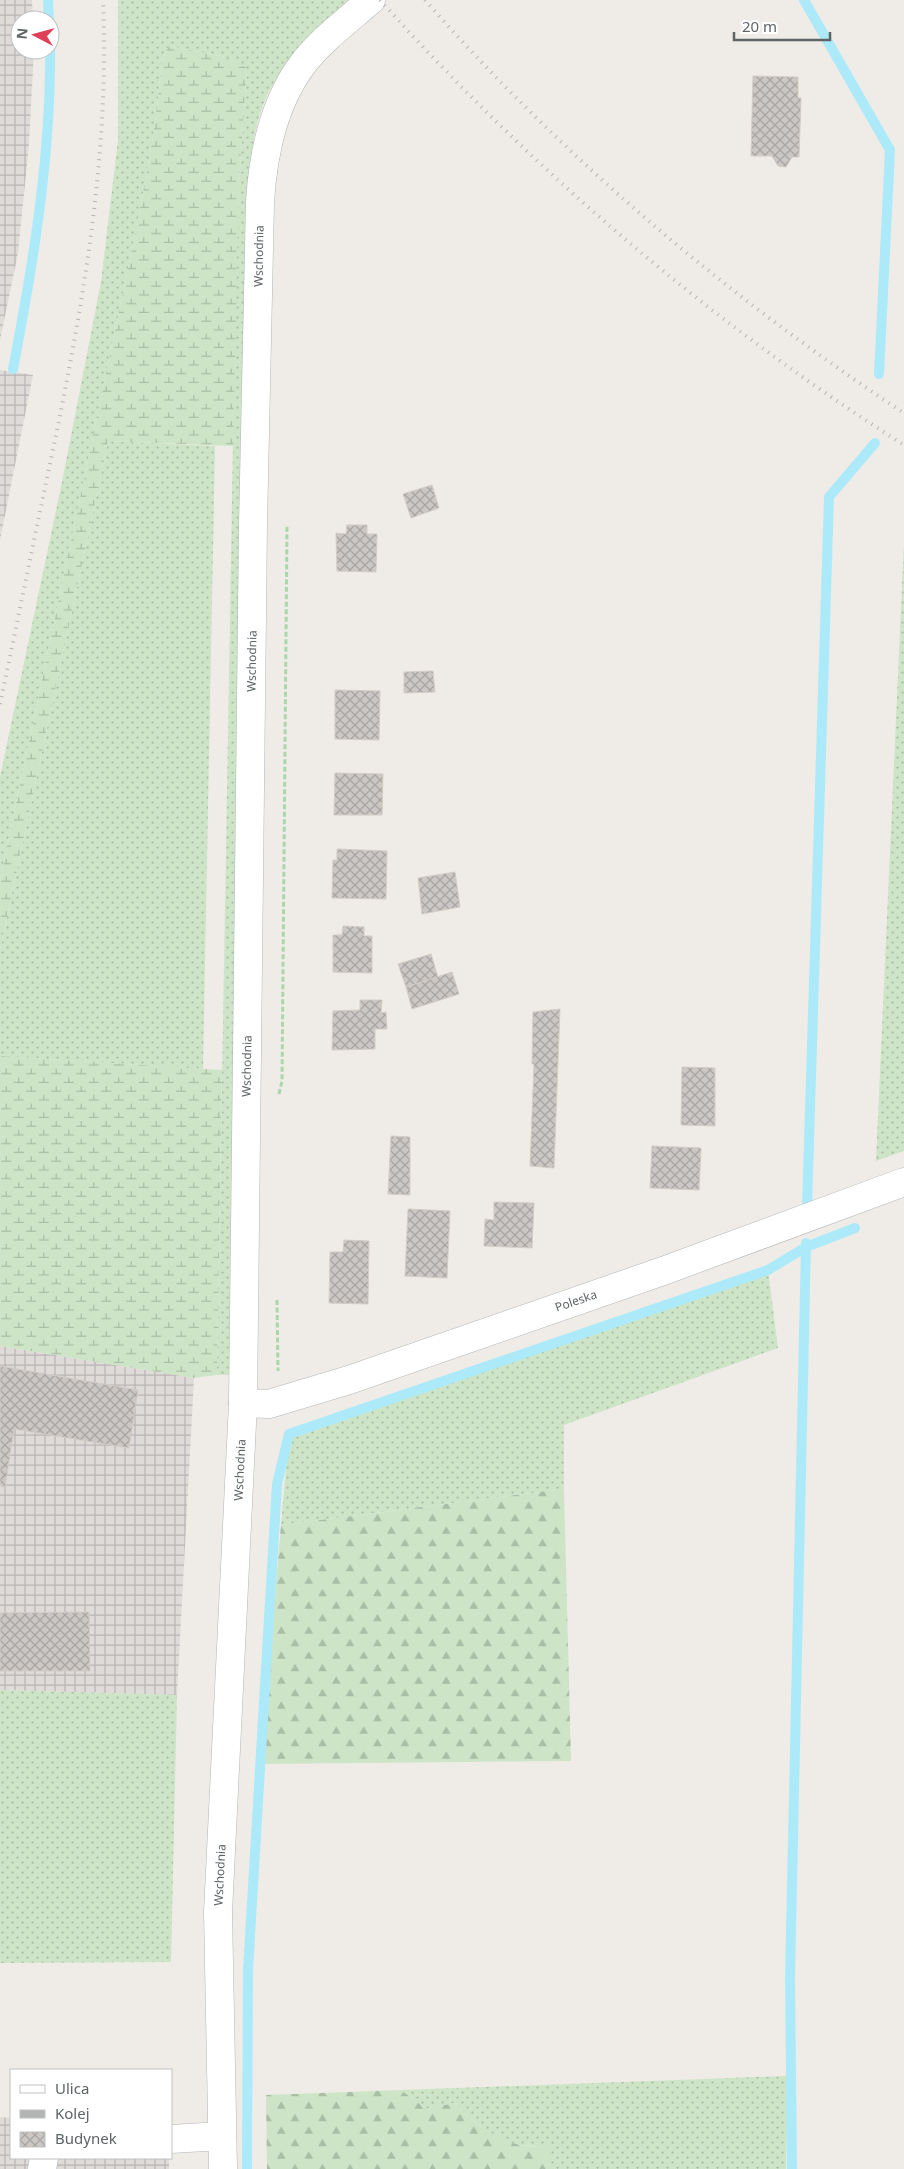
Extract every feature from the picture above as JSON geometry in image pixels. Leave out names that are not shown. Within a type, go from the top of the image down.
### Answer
[{"type":"street","name":"Wschodnia","points":[[223,2169],[218,1912],[243,1403],[254,515],[262,170],[272,128],[286,91],[302,65],[330,36],[371,0]]},
{"type":"street","name":"Poleska","points":[[243,1403],[269,1404],[349,1380],[663,1272],[902,1186]]},
{"type":"street","points":[[172,2139],[222,2136]]},
{"type":"path","points":[[278,1098],[282,1080],[287,525]]},
{"type":"path","points":[[277,1293],[279,1401]]},
{"type":"shaded area","points":[[0,0],[32,0],[32,10],[10,10],[10,60],[33,60],[29,144],[18,253],[0,340]]},
{"type":"shaded area","points":[[0,370],[33,375],[0,540]]},
{"type":"shaded area","points":[[0,1346],[194,1378],[177,1695],[0,1690]]},
{"type":"shaded area","points":[[0,2117],[10,2118],[10,2159],[169,2159],[169,2169],[0,2169]]},
{"type":"green space","points":[[118,0],[348,0],[298,48],[277,77],[258,121],[250,174],[247,214],[229,1375],[217,1375],[236,266],[239,180],[247,69],[225,57],[169,46],[163,56],[154,130],[138,221],[0,880],[0,777],[62,482],[101,282],[118,140]]},
{"type":"green space","points":[[169,46],[225,57],[247,68],[239,180],[233,446],[108,441],[0,950],[0,880],[138,221],[154,130],[163,56]]},
{"type":"green space","points":[[108,441],[215,446],[203,1069],[0,1056],[0,950]]},
{"type":"green space","points":[[904,543],[904,1151],[876,1161]]},
{"type":"green space","points":[[0,1056],[222,1070],[217,1375],[194,1378],[0,1346]]},
{"type":"green space","points":[[768,1270],[778,1348],[564,1425],[564,1489],[281,1525],[289,1434]]},
{"type":"green space","points":[[564,1489],[571,1761],[261,1764],[281,1525]]},
{"type":"green space","points":[[0,1690],[177,1695],[171,1962],[0,1963]]},
{"type":"green space","points":[[788,2076],[786,2169],[549,2169],[551,2147],[511,2143],[484,2129],[454,2103],[426,2109],[401,2090]]},
{"type":"green space","points":[[401,2090],[426,2109],[454,2103],[482,2128],[507,2141],[525,2146],[552,2147],[549,2169],[267,2169],[266,2095]]},
{"type":"building","points":[[753,76],[798,77],[798,98],[801,98],[799,157],[792,157],[786,167],[778,166],[772,156],[751,156]]},
{"type":"building","points":[[432,485],[439,508],[411,518],[403,494]]},
{"type":"building","points":[[347,525],[367,525],[367,534],[377,534],[376,572],[337,571],[336,533],[346,534]]},
{"type":"building","points":[[433,671],[435,692],[404,693],[404,672]]},
{"type":"building","points":[[335,690],[380,691],[379,740],[335,739]]},
{"type":"building","points":[[335,773],[383,774],[382,815],[334,815]]},
{"type":"building","points":[[337,849],[387,851],[386,899],[332,898],[333,860],[337,860]]},
{"type":"building","points":[[455,872],[460,907],[422,914],[418,878]]},
{"type":"building","points":[[343,926],[364,927],[364,936],[372,936],[372,973],[333,972],[333,935],[342,935]]},
{"type":"building","points":[[431,954],[438,977],[406,987],[398,964]]},
{"type":"building","points":[[452,972],[459,994],[412,1009],[406,987]]},
{"type":"building","points":[[360,1000],[382,1000],[381,1013],[386,1012],[387,1029],[375,1029],[375,1049],[332,1050],[333,1011],[360,1010]]},
{"type":"building","points":[[560,1009],[554,1168],[530,1166],[534,1064],[532,1064],[533,1012]]},
{"type":"building","points":[[682,1067],[715,1068],[715,1126],[681,1125]]},
{"type":"building","points":[[391,1136],[410,1137],[410,1195],[388,1194]]},
{"type":"building","points":[[652,1146],[701,1148],[699,1190],[650,1188]]},
{"type":"building","points":[[494,1202],[534,1203],[532,1248],[484,1246],[485,1219],[494,1220]]},
{"type":"building","points":[[408,1209],[450,1211],[447,1278],[405,1276]]},
{"type":"building","points":[[344,1240],[369,1241],[368,1304],[329,1303],[330,1252],[343,1252]]},
{"type":"building","points":[[0,1366],[138,1390],[129,1448],[14,1429],[5,1487],[0,1486]]},
{"type":"building","points":[[89,1612],[90,1671],[0,1671],[0,1613]]},
{"type":"waterway","points":[[48,0],[48,10]]},
{"type":"waterway","points":[[804,0],[890,150],[879,374]]},
{"type":"waterway","points":[[13,369],[28,287],[45,163],[50,60]]},
{"type":"waterway","points":[[807,1206],[829,497],[875,443]]},
{"type":"waterway","points":[[247,2169],[248,1970],[277,1484],[289,1434],[768,1270],[806,1247],[855,1228]]},
{"type":"waterway","points":[[792,2169],[790,1977],[806,1243]]},
{"type":"railway","points":[[0,704],[62,407],[83,291],[98,175],[102,117],[104,59],[103,0]]},
{"type":"railway","points":[[380,0],[499,125],[562,184],[627,240],[693,295],[762,347],[904,445]]},
{"type":"railway","points":[[425,0],[478,59],[534,115],[591,170],[651,223],[774,322],[904,413]]}]
